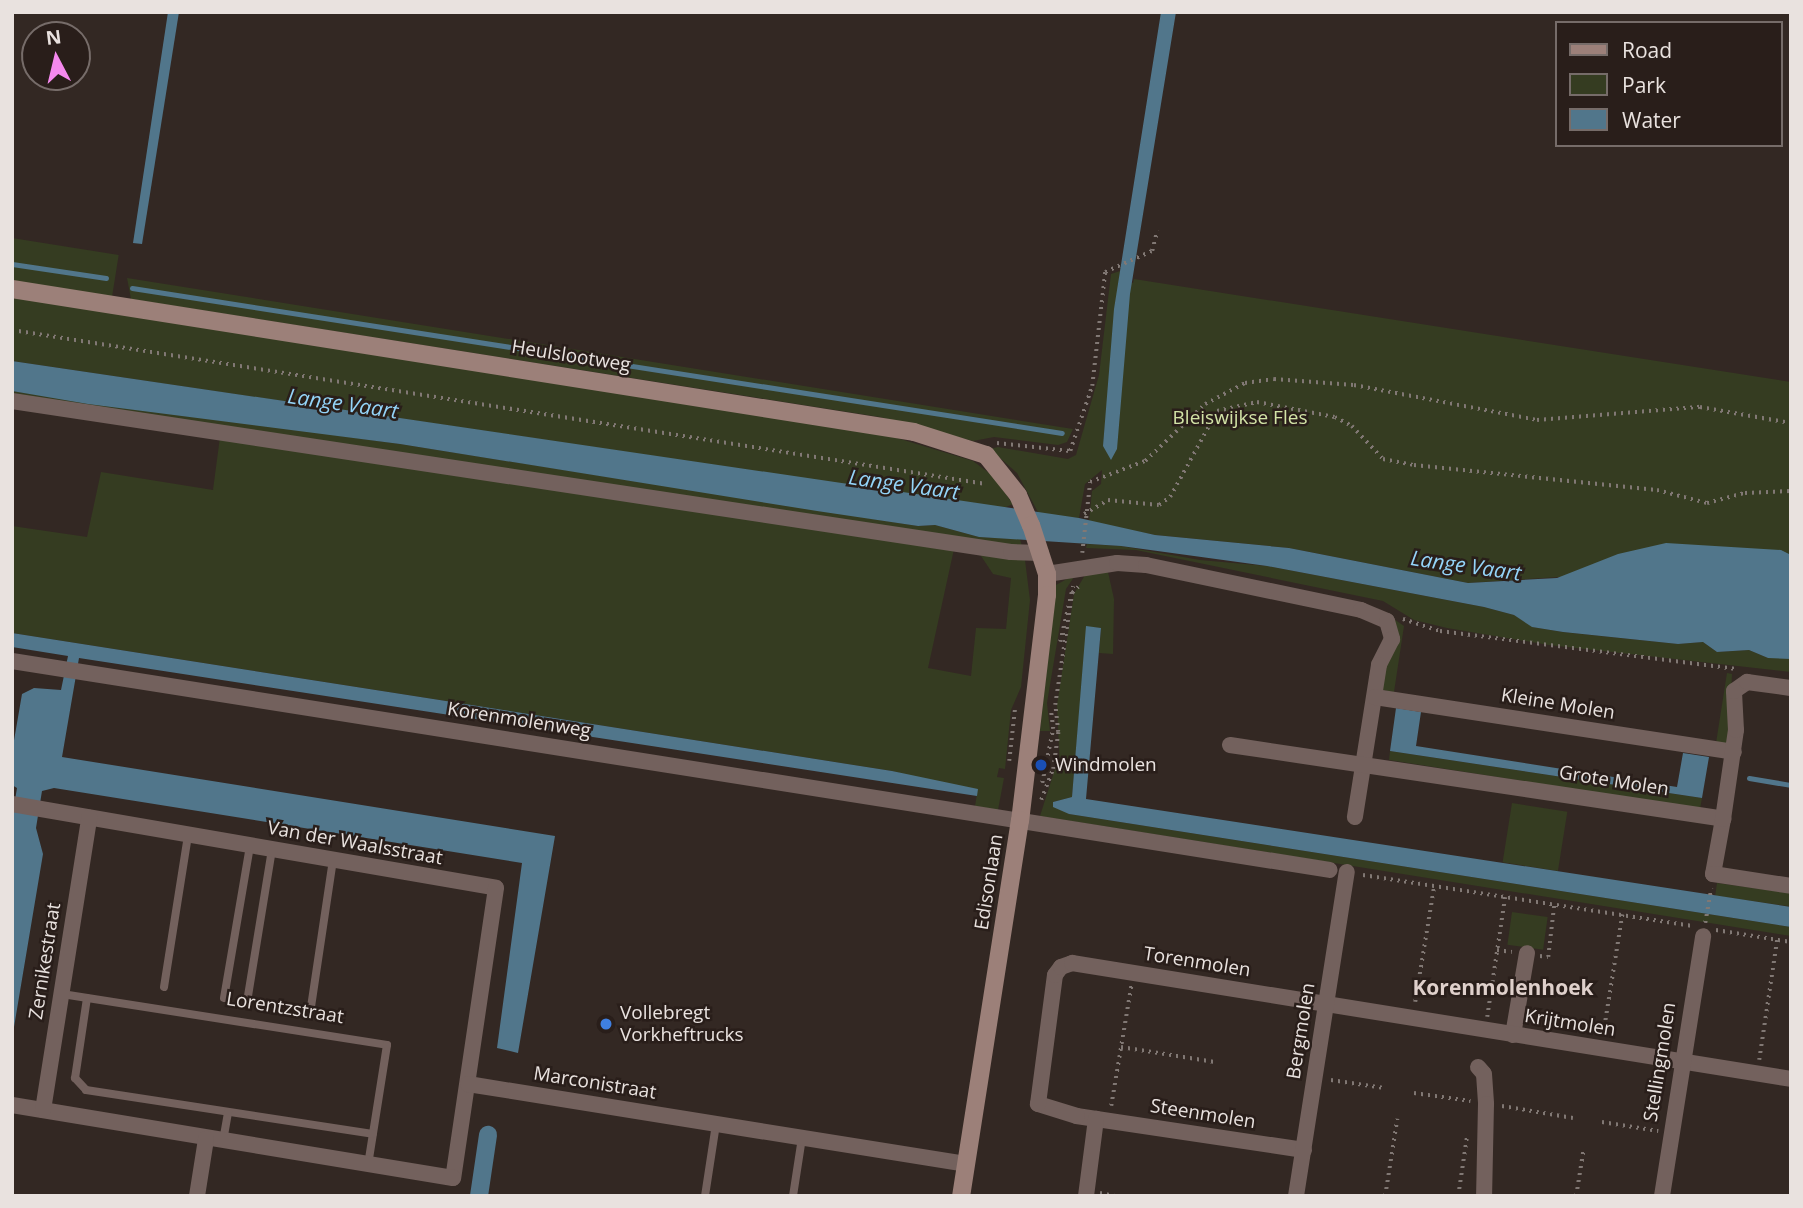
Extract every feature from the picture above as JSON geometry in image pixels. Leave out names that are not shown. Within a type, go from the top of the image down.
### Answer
[{"type":"street","name":"Heulslootweg","points":[[12,289],[914,432],[986,455],[1018,495],[1047,574]]},
{"type":"street","points":[[12,401],[984,548],[1041,553]]},
{"type":"street","points":[[1047,574],[1082,562],[1146,565],[1381,617],[1392,635],[1379,665],[1355,817]]},
{"type":"street","name":"Edisonlaan","points":[[961,1196],[1030,822],[1047,574]]},
{"type":"street","name":"Korenmolenweg","points":[[12,661],[1030,822]]},
{"type":"street","points":[[1791,688],[1740,684],[1732,696],[1734,752],[1713,874],[1791,886]]},
{"type":"street","name":"Kleine Molen","points":[[1375,697],[1734,752]]},
{"type":"street","name":"Grote Molen","points":[[1230,745],[1723,819]]},
{"type":"street","name":"Van der Waalsstraat","points":[[13,804],[496,888],[468,1084]]},
{"type":"street","name":"Zernikestraat","points":[[43,1110],[89,818]]},
{"type":"street","points":[[1030,822],[1330,870]]},
{"type":"street","name":"Bergmolen","points":[[1296,1196],[1347,872]]},
{"type":"street","name":"Stellingmolen","points":[[1662,1196],[1704,929]]},
{"type":"street","points":[[1513,1035],[1527,953]]},
{"type":"street","name":"Torenmolen","points":[[1061,967],[1072,963],[1327,1004]]},
{"type":"street","name":"Steenmolen","points":[[1061,967],[1055,975],[1038,1104],[1046,1110],[1103,1120],[1304,1150]]},
{"type":"street","name":"Krijtmolen","points":[[1327,1004],[1791,1079]]},
{"type":"street","points":[[1478,1067],[1485,1074],[1483,1196]]},
{"type":"street","points":[[12,1105],[453,1178],[468,1084]]},
{"type":"street","name":"Marconistraat","points":[[468,1084],[967,1164]]},
{"type":"street","points":[[1086,1196],[1103,1120]]},
{"type":"street","points":[[197,1196],[206,1139]]},
{"type":"lane","points":[[164,987],[188,835]]},
{"type":"lane","points":[[224,998],[250,846]]},
{"type":"lane","points":[[247,1002],[272,849]]},
{"type":"lane","points":[[311,1007],[333,860]]},
{"type":"lane","name":"Lorentzstraat","points":[[62,994],[387,1045],[368,1165]]},
{"type":"lane","points":[[87,998],[75,1078],[86,1090],[373,1134]]},
{"type":"lane","points":[[223,1141],[228,1112]]},
{"type":"lane","points":[[705,1196],[716,1124]]},
{"type":"lane","points":[[793,1196],[802,1138]]},
{"type":"path","points":[[968,448],[989,442],[1070,451],[1092,386],[1105,272],[1152,251],[1157,231]]},
{"type":"path","points":[[12,330],[982,481],[991,488]]},
{"type":"path","points":[[1030,822],[1053,769],[1058,732],[1055,705],[1072,593],[1083,582],[1084,514],[1090,482],[1145,461],[1219,394],[1245,383],[1274,379],[1354,385],[1537,420],[1690,407],[1791,423]]},
{"type":"path","points":[[1084,514],[1108,500],[1160,505],[1170,496],[1217,411],[1257,402],[1335,417],[1352,426],[1383,459],[1414,465],[1657,490],[1707,503],[1745,493],[1791,491]]},
{"type":"path","points":[[1082,547],[1082,562]]},
{"type":"path","points":[[1440,631],[1745,670]]},
{"type":"path","points":[[1347,872],[1791,942]]},
{"type":"path","points":[[1704,929],[1712,885]]},
{"type":"path","points":[[1412,1017],[1434,886]]},
{"type":"path","points":[[1485,1030],[1505,897]]},
{"type":"path","points":[[1600,1049],[1622,915]]},
{"type":"path","points":[[1757,1073],[1777,940]]},
{"type":"path","points":[[1103,1120],[1121,1047],[1133,974]]},
{"type":"path","points":[[1121,1047],[1215,1062]]},
{"type":"path","points":[[1315,1077],[1384,1088]]},
{"type":"path","points":[[1385,1196],[1397,1119]]},
{"type":"path","points":[[1602,1122],[1670,1133]]},
{"type":"path","points":[[1576,1196],[1583,1152]]},
{"type":"green space","points":[[12,238],[119,255],[112,296],[12,281]]},
{"type":"green space","name":"Bleiswijkse Fles","points":[[1120,271],[1103,446],[1124,281],[1133,283],[1134,279],[1791,382],[1791,607],[1559,577],[1468,583],[1289,548],[1155,535],[1089,522],[1092,491],[1101,484],[1102,470],[1085,484],[1079,518],[1039,514],[1017,473],[990,449],[998,447],[1068,459],[1076,455],[1099,375],[1111,274]]},
{"type":"green space","points":[[127,278],[1073,429],[1067,442],[1058,445],[994,437],[973,441],[880,417],[131,299]]},
{"type":"green space","points":[[12,297],[887,435],[973,461],[993,476],[1013,504],[1004,508],[12,361]]},
{"type":"green space","points":[[12,391],[400,444],[918,526],[935,525],[979,537],[1020,539],[1023,550],[12,398]]},
{"type":"green space","points":[[220,437],[954,549],[928,668],[971,676],[976,628],[1006,629],[1011,578],[993,574],[979,553],[1025,560],[1030,600],[1021,687],[1011,710],[1005,769],[999,768],[997,777],[1004,778],[998,810],[975,806],[977,794],[892,771],[12,633],[12,526],[87,537],[101,472],[213,490]]},
{"type":"green space","points":[[1087,544],[1121,546],[1200,560],[1267,566],[1484,607],[1514,615],[1533,627],[1562,632],[1678,644],[1703,642],[1717,652],[1749,650],[1768,658],[1780,655],[1791,659],[1791,672],[1549,645],[1447,628],[1414,620],[1383,601],[1136,550],[1086,548]]},
{"type":"green space","points":[[1108,572],[1114,599],[1113,654],[1099,653],[1101,628],[1087,627],[1072,797],[1053,802],[1069,814],[1791,927],[1791,936],[1040,816],[1055,769],[1060,769],[1057,705],[1074,594],[1085,575]]},
{"type":"green space","points":[[1076,574],[1066,589],[1047,703],[1050,731],[1040,731],[1056,585]]},
{"type":"green space","points":[[1391,617],[1404,626],[1394,692],[1382,690]]},
{"type":"green space","points":[[1727,673],[1732,674],[1729,745],[1716,743]]},
{"type":"green space","points":[[1390,751],[1702,798],[1700,809],[1389,760]]},
{"type":"green space","points":[[1512,803],[1567,812],[1558,871],[1503,862]]},
{"type":"green space","points":[[1717,883],[1791,893],[1789,906],[1715,896]]},
{"type":"green space","points":[[1512,912],[1548,917],[1543,950],[1507,945]]},
{"type":"water","points":[[168,12],[179,12],[142,244],[133,243]]},
{"type":"water","points":[[1161,12],[1176,12],[1130,294],[1117,449],[1111,460],[1103,446],[1114,309]]},
{"type":"water","points":[[12,361],[1079,518],[1155,535],[1289,548],[1468,583],[1557,578],[1618,554],[1666,543],[1781,550],[1791,555],[1791,659],[1768,658],[1749,650],[1717,652],[1703,642],[1678,644],[1532,627],[1514,615],[1484,607],[1267,566],[1121,546],[979,537],[935,525],[918,526],[817,511],[400,444],[88,404],[12,391]]},
{"type":"water","points":[[1086,626],[1101,628],[1086,799],[1791,907],[1791,927],[1069,814],[1053,807],[1053,802],[1072,797]]},
{"type":"water","points":[[12,633],[892,771],[978,789],[977,796],[79,658],[62,757],[555,836],[518,1053],[497,1048],[522,863],[54,788],[42,791],[36,828],[43,854],[12,1039],[12,818],[17,788],[12,785],[12,752],[22,694],[34,688],[61,690],[68,656],[12,647]]},
{"type":"water","points":[[1396,708],[1421,712],[1416,746],[1677,787],[1683,753],[1709,757],[1702,798],[1390,751]]},
{"type":"waterway","points":[[12,264],[106,278]]},
{"type":"waterway","points":[[132,288],[1062,433]]},
{"type":"waterway","points":[[1749,778],[1791,785]]},
{"type":"waterway","points":[[479,1196],[488,1135]]},
{"type":"place","name":"Windmolen","points":[[1041,765]]},
{"type":"place","name":"Vollebregt Vorkheftrucks","points":[[606,1024]]},
{"type":"district","name":"Korenmolenhoek","points":[[1503,987]]},
{"type":"water label","name":"Lange Vaart","points":[[343,403]]},
{"type":"water label","name":"Lange Vaart","points":[[904,484]]},
{"type":"water label","name":"Lange Vaart","points":[[1466,565]]}]
